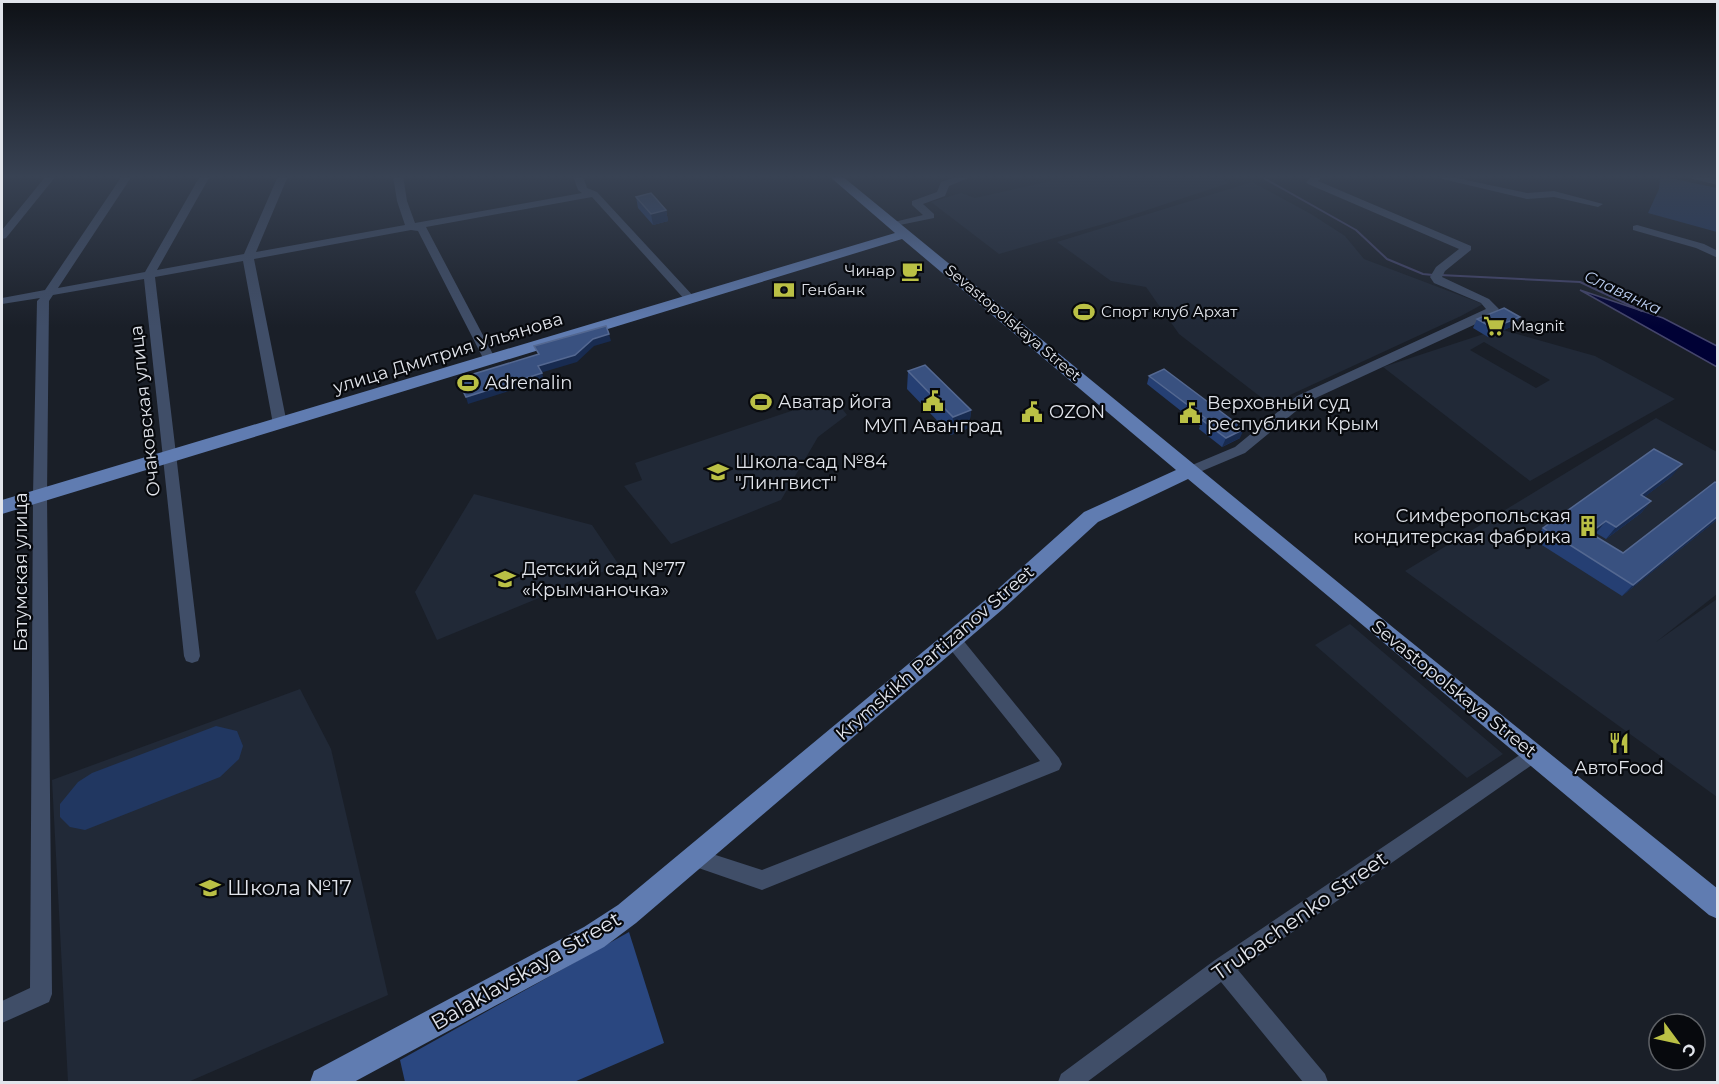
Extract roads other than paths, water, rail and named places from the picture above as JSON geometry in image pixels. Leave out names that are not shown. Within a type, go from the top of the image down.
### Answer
[{"type":"main road","name":"Sevastopolskaya Street","points":[[896,227],[1718,906]]},
{"type":"main road","name":"улица Дмитрия Ульянова","points":[[2,507],[690,299],[899,229]]},
{"type":"main road","name":"Krymskikh Partizanov Street","points":[[694,857],[952,639],[1091,517],[1190,471]]},
{"type":"main road","name":"Balaklavskaya Street","points":[[325,1083],[594,937],[627,914],[694,857]]},
{"type":"street","name":"Батумская улица","points":[[2,1012],[41,994],[40,495],[43,301],[92,227]]},
{"type":"street","points":[[149,274],[176,227]]},
{"type":"street","points":[[261,227],[248,257],[280,424]]},
{"type":"street","points":[[2,301],[411,227],[422,228],[490,360]]},
{"type":"street","points":[[624,227],[690,299]]},
{"type":"street","points":[[899,229],[905,227]]},
{"type":"street","points":[[1190,471],[1240,450],[1302,399],[1487,315],[1493,309],[1485,301],[1438,281],[1440,269],[1467,248],[1416,227]]},
{"type":"street","points":[[1637,228],[1700,246],[1718,255]]},
{"type":"street","name":"Очаковская улица","points":[[149,274],[192,656]]},
{"type":"street","points":[[694,857],[762,880],[1053,764],[952,639]]},
{"type":"street","name":"Trubachenko Street","points":[[1069,1083],[1223,968],[1533,754]]},
{"type":"street","points":[[1223,968],[1317,1083]]},
{"type":"waterway","name":"Славянка","points":[[1350,227],[1387,259],[1423,274],[1433,275]]},
{"type":"waterway","name":"Славянка","points":[[1440,275],[1580,282],[1642,311]]},
{"type":"place","name":"Чинар","points":[[912,271]]},
{"type":"place","name":"Генбанк","points":[[784,290]]},
{"type":"place","name":"Спорт клуб Архат","points":[[1084,312]]},
{"type":"place","name":"Magnit","points":[[1494,326]]},
{"type":"place","name":"Adrenalin","points":[[468,383]]},
{"type":"place","name":"МУП Аванград","points":[[933,401]]},
{"type":"place","name":"Аватар йога","points":[[761,402]]},
{"type":"place","name":"OZON","points":[[1032,412]]},
{"type":"place","name":"Верховный суд республики Крым","points":[[1190,413]]},
{"type":"place","name":"Школа-сад №84 \"Лингвист\"","points":[[718,472]]},
{"type":"place","name":"Симферопольская кондитерская фабрика","points":[[1588,526]]},
{"type":"place","name":"Детский сад №77 «Крымчаночка»","points":[[505,579]]},
{"type":"place","name":"АвтоFood","points":[[1619,743]]},
{"type":"place","name":"Школа №17","points":[[210,888]]}]
